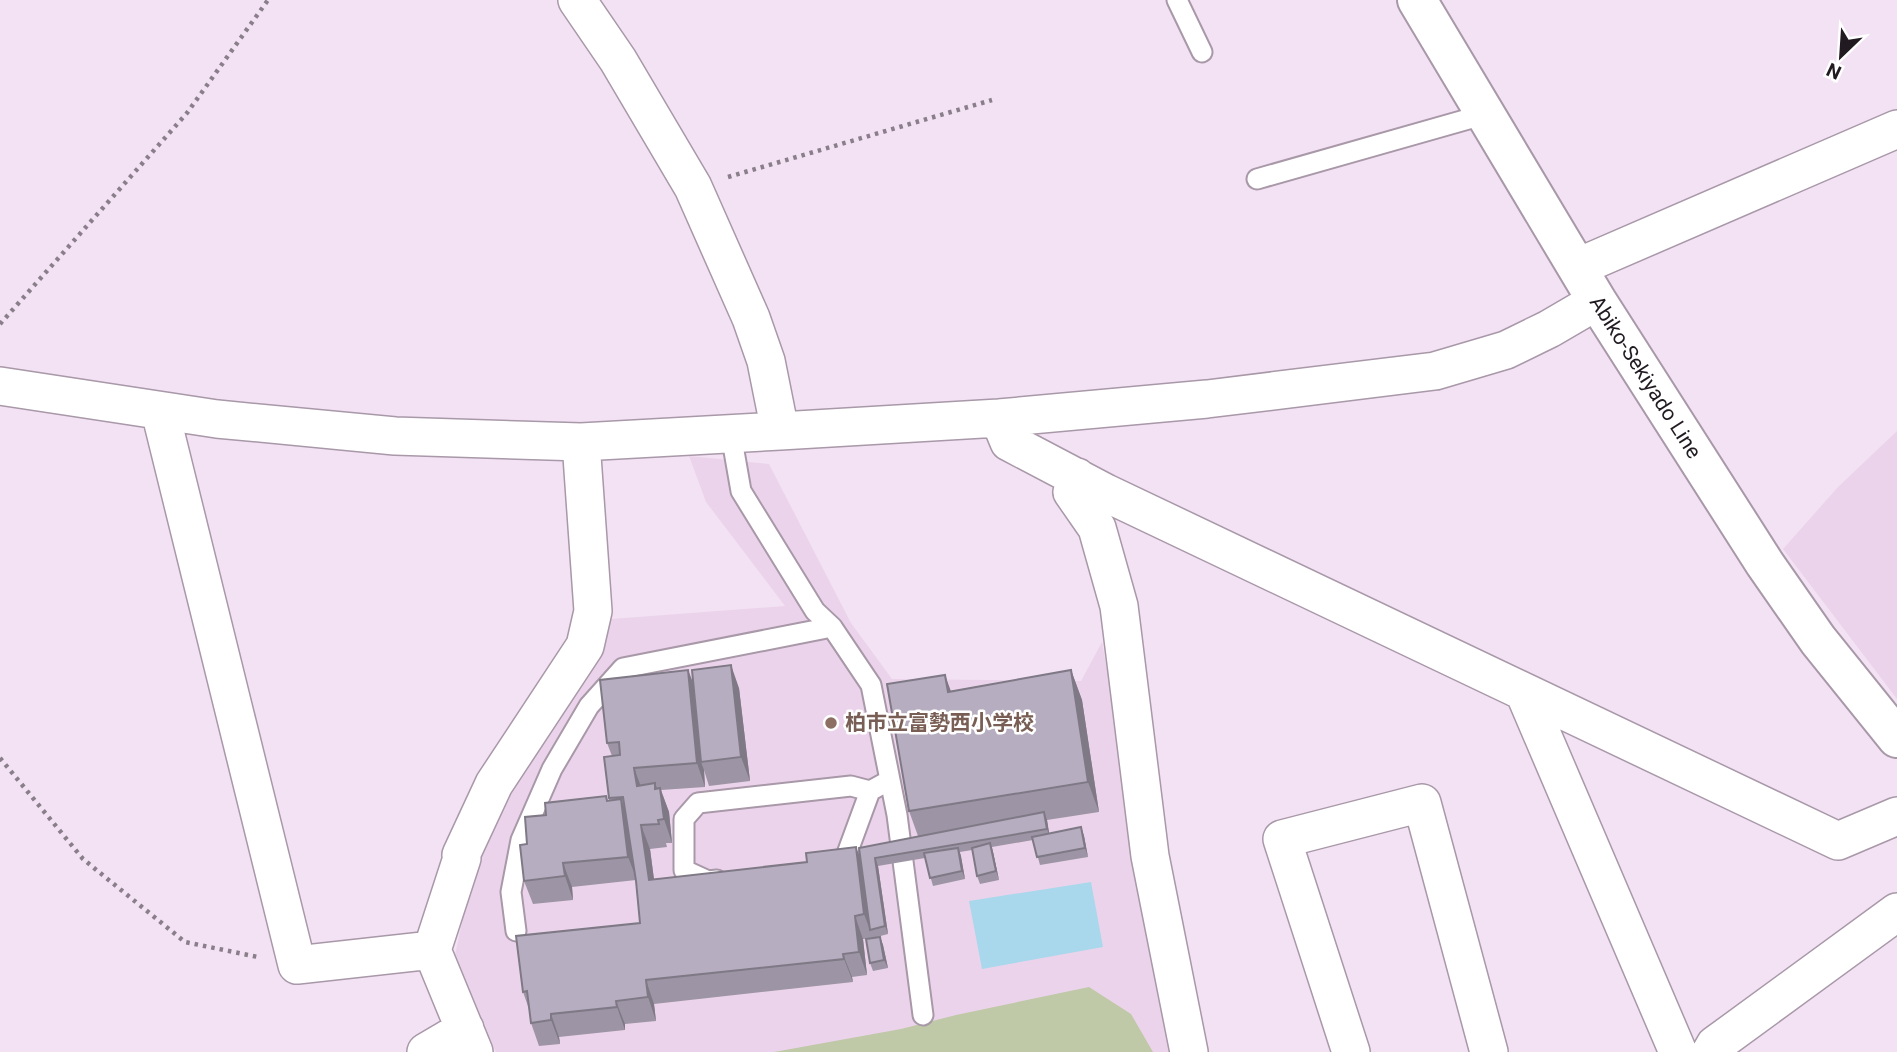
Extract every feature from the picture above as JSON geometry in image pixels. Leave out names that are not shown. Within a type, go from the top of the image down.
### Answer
[{"type":"main road","name":"Abiko-Sekiyado Line","points":[[1418,0],[1597,300],[1773,575],[1818,640],[1897,738]]},
{"type":"street","points":[[577,0],[618,61],[693,187],[751,318],[766,361],[780,431]]},
{"type":"street","points":[[1578,267],[1897,129]]},
{"type":"street","points":[[0,386],[217,419],[396,436],[580,442],[731,434],[999,418],[1207,399],[1434,371],[1506,350],[1549,329],[1597,300]]},
{"type":"street","points":[[159,411],[297,965],[432,950]]},
{"type":"street","points":[[999,418],[1009,442],[1119,499],[1838,841],[1897,816]]},
{"type":"street","points":[[426,1052],[470,1040],[432,950],[461,855],[494,784],[585,646],[593,611],[580,442]]},
{"type":"street","points":[[1077,477],[1072,492],[1097,528],[1119,606],[1150,856],[1189,1052]]},
{"type":"street","points":[[1524,692],[1678,1052]]},
{"type":"street","points":[[1351,1052],[1282,839],[1422,803],[1489,1052]]},
{"type":"street","points":[[1711,1052],[1715,1045],[1897,912]]},
{"type":"lane","points":[[1177,0],[1202,52]]},
{"type":"lane","points":[[1257,179],[1486,114]]},
{"type":"lane","points":[[731,434],[741,491],[815,611],[832,627],[871,685],[897,815],[923,1015]]},
{"type":"lane","points":[[516,931],[511,892],[521,840],[552,769],[589,706],[623,668],[832,627]]},
{"type":"lane","points":[[818,863],[845,859],[870,791],[890,780]]},
{"type":"lane","points":[[735,877],[708,881],[684,870],[684,819],[698,803],[851,786],[870,791]]},
{"type":"path","points":[[0,324],[187,113],[268,0]]},
{"type":"path","points":[[693,187],[992,100]]},
{"type":"path","points":[[0,758],[83,859],[185,942],[297,965]]},
{"type":"shaded area","points":[[1897,431],[1897,699],[1783,549],[1838,487]]},
{"type":"shaded area","name":"柏市立富勢西小学校","points":[[689,456],[769,464],[851,623],[892,679],[1081,681],[1102,642],[1128,785],[1185,1052],[496,1052],[460,985],[455,955],[473,871],[515,765],[607,637],[611,619],[785,606],[706,502]]},
{"type":"green space","points":[[1089,987],[1131,1014],[1153,1052],[774,1052],[901,1029]]},
{"type":"water","points":[[1091,882],[1103,947],[982,969],[969,901]]},
{"type":"building","points":[[731,665],[741,757],[701,762],[692,670]]},
{"type":"building","points":[[688,670],[697,763],[634,768],[637,786],[655,783],[655,789],[660,788],[664,819],[658,820],[659,824],[641,825],[649,880],[807,862],[806,853],[856,847],[864,914],[855,916],[859,952],[843,954],[844,959],[646,980],[648,997],[616,1001],[617,1007],[551,1014],[551,1020],[531,1023],[527,991],[523,992],[516,936],[640,923],[623,797],[609,798],[604,757],[620,755],[619,742],[607,743],[600,680]]},
{"type":"building","points":[[1071,670],[1088,782],[909,811],[887,684],[945,675],[948,692]]},
{"type":"building","points":[[606,796],[607,801],[621,799],[628,857],[563,863],[565,876],[524,881],[520,845],[527,844],[525,817],[546,815],[545,803]]},
{"type":"building","points":[[1044,812],[1047,829],[875,858],[885,926],[870,930],[859,848]]},
{"type":"building","points":[[1081,827],[1085,848],[1037,857],[1032,837]]},
{"type":"building","points":[[990,843],[996,871],[977,876],[972,848]]},
{"type":"building","points":[[958,848],[962,871],[930,878],[924,853]]},
{"type":"building","points":[[880,937],[884,960],[870,963],[866,939]]},
{"type":"place","name":"柏市立富勢西小学校","points":[[831,723]]}]
